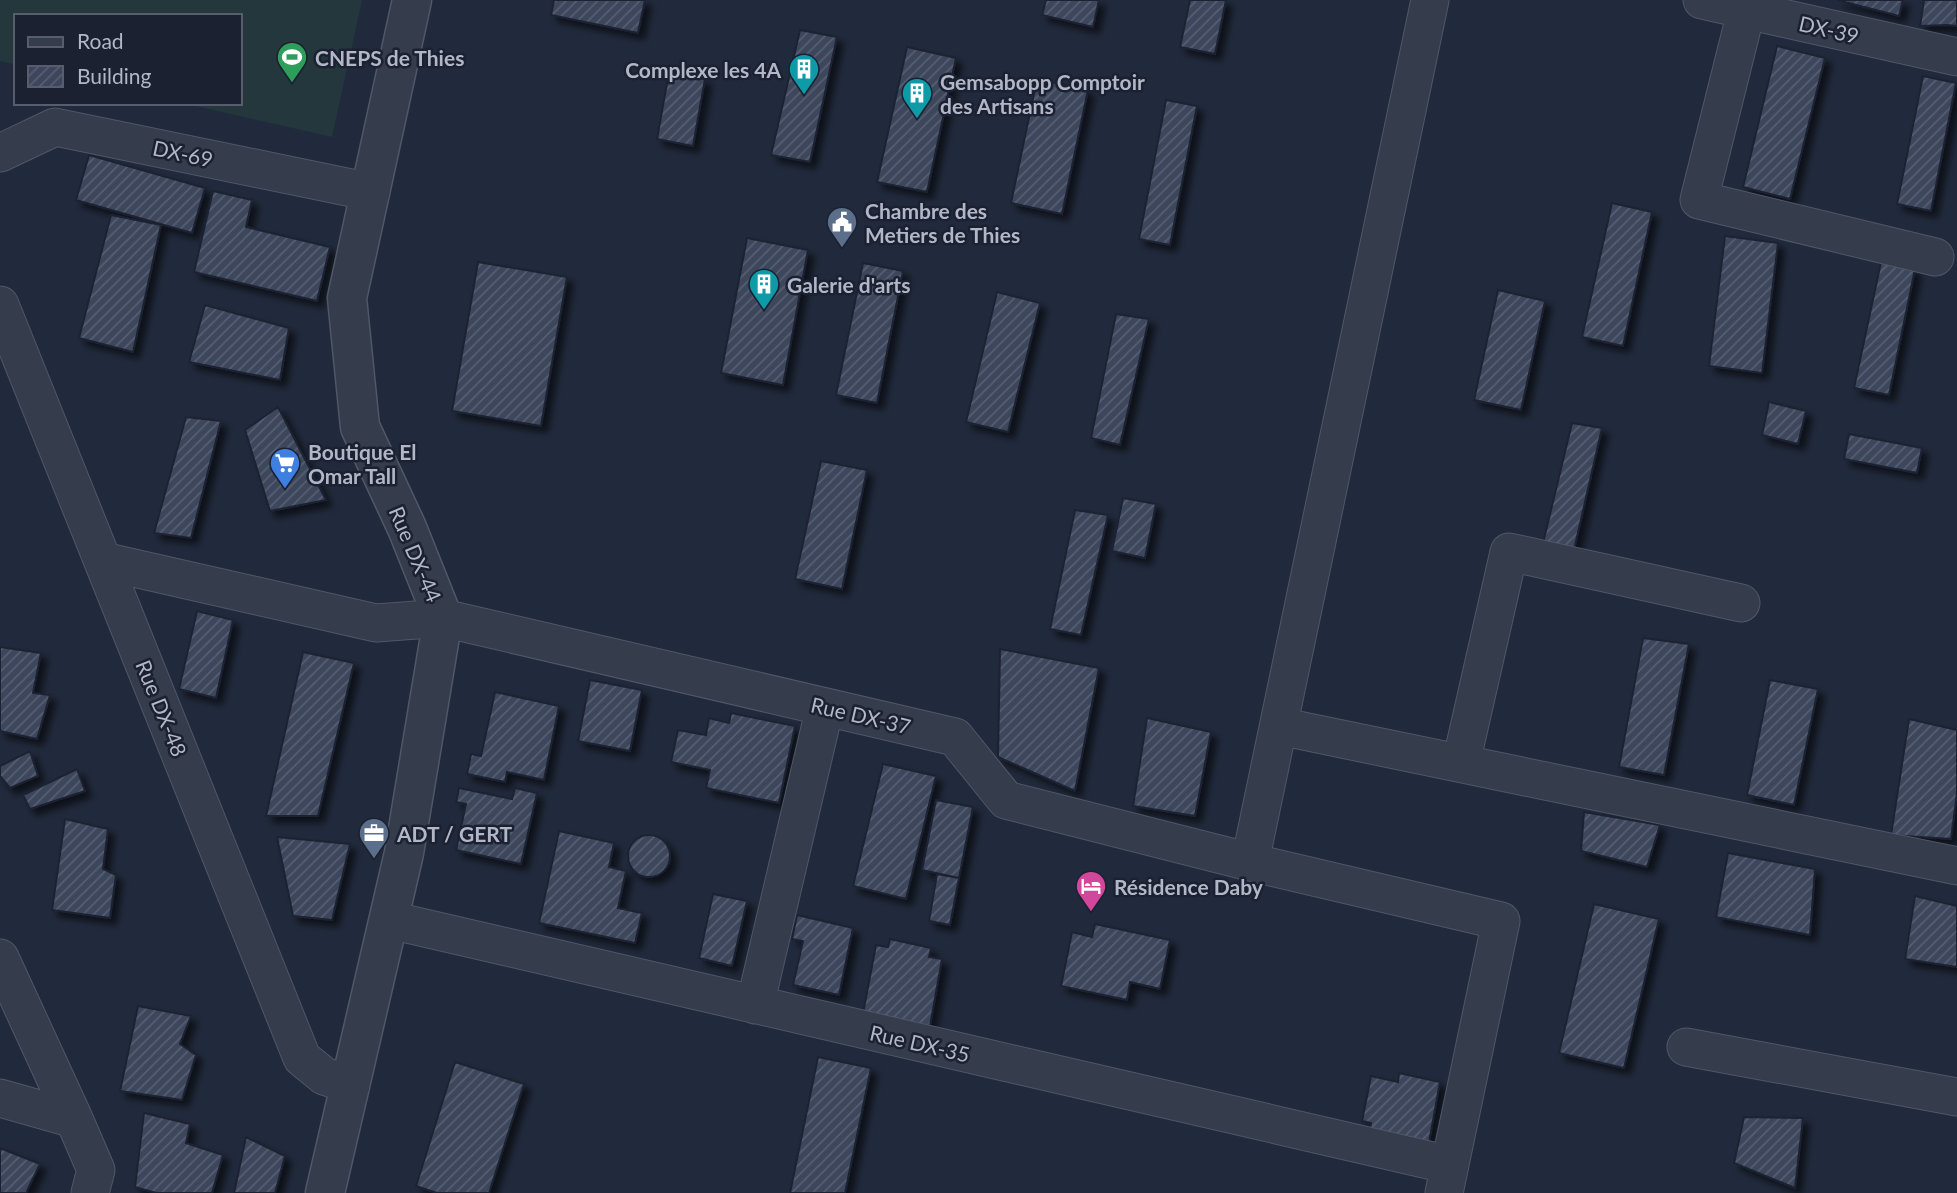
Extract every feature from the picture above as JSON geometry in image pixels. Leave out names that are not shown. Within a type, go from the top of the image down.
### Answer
[{"type":"street","name":"Rue DX-44","points":[[324,1193],[404,853],[443,618],[407,528],[360,427],[347,298],[412,0]]},
{"type":"street","points":[[1250,862],[1430,0]]},
{"type":"street","name":"DX-39","points":[[1702,0],[1748,5],[1957,57]]},
{"type":"street","points":[[1748,5],[1699,200],[1935,257]]},
{"type":"street","name":"DX-69","points":[[0,153],[55,127],[371,192]]},
{"type":"street","name":"Rue DX-48","points":[[0,305],[302,1058],[324,1076],[351,1085]]},
{"type":"street","points":[[1461,764],[1508,552],[1741,603]]},
{"type":"street","name":"Rue DX-37","points":[[103,561],[376,623],[443,618],[955,737],[1006,800],[1250,862],[1501,921],[1447,1179]]},
{"type":"street","points":[[755,1005],[825,707]]},
{"type":"street","points":[[1279,726],[1957,866]]},
{"type":"street","name":"Rue DX-35","points":[[390,920],[755,1005],[1447,1179]]},
{"type":"street","points":[[0,958],[96,1170],[90,1193]]},
{"type":"street","points":[[1686,1047],[1957,1097]]},
{"type":"street","points":[[0,1098],[75,1119]]},
{"type":"shaded area","name":"CNEPS de Thies","points":[[0,0],[362,0],[332,137],[192,105],[242,105],[242,14],[14,14],[14,64],[0,61]]},
{"type":"building","points":[[554,0],[645,0],[638,33],[551,15]]},
{"type":"building","points":[[1046,0],[1099,0],[1093,27],[1042,15]]},
{"type":"building","points":[[1190,0],[1226,0],[1215,54],[1180,47]]},
{"type":"building","points":[[1837,0],[1903,0],[1899,16]]},
{"type":"building","points":[[1924,0],[1957,0],[1957,26],[1920,26]]},
{"type":"building","name":"Complexe les 4A","points":[[800,30],[837,37],[810,162],[771,155]]},
{"type":"building","points":[[1777,46],[1825,58],[1790,199],[1743,187]]},
{"type":"building","name":"Gemsabopp Comptoir des Artisans","points":[[907,47],[956,58],[927,192],[877,182]]},
{"type":"building","points":[[669,72],[705,79],[693,146],[657,139]]},
{"type":"building","points":[[1923,76],[1956,83],[1931,211],[1897,204]]},
{"type":"building","points":[[1037,79],[1088,90],[1062,214],[1011,203]]},
{"type":"building","points":[[1166,100],[1197,106],[1170,245],[1139,239]]},
{"type":"building","points":[[89,155],[205,188],[192,233],[76,200]]},
{"type":"building","points":[[213,191],[252,200],[246,227],[330,247],[317,301],[194,272]]},
{"type":"building","points":[[1612,203],[1652,212],[1623,346],[1582,337]]},
{"type":"building","points":[[111,215],[161,225],[133,352],[79,338]]},
{"type":"building","points":[[1725,236],[1778,243],[1762,373],[1709,366]]},
{"type":"building","name":"Galerie d'arts","points":[[747,238],[808,250],[783,385],[721,373]]},
{"type":"building","points":[[478,262],[567,277],[541,426],[452,411]]},
{"type":"building","points":[[1881,262],[1915,269],[1889,395],[1854,388]]},
{"type":"building","points":[[863,263],[903,271],[877,403],[836,395]]},
{"type":"building","points":[[1498,290],[1545,301],[1521,410],[1474,400]]},
{"type":"building","points":[[997,292],[1040,303],[1008,432],[966,422]]},
{"type":"building","points":[[205,305],[289,328],[280,380],[189,362]]},
{"type":"building","points":[[1116,314],[1149,319],[1120,445],[1091,438]]},
{"type":"building","points":[[1769,402],[1806,411],[1798,444],[1762,435]]},
{"type":"building","points":[[278,407],[326,500],[270,511],[245,430]]},
{"type":"building","points":[[186,417],[221,421],[191,538],[154,533]]},
{"type":"building","points":[[1572,423],[1602,428],[1574,550],[1543,543]]},
{"type":"building","points":[[1849,434],[1922,448],[1917,473],[1844,459]]},
{"type":"building","points":[[821,461],[867,470],[842,589],[795,579]]},
{"type":"building","points":[[1123,498],[1156,504],[1145,558],[1112,551]]},
{"type":"building","points":[[1075,510],[1108,515],[1081,635],[1050,629]]},
{"type":"building","points":[[197,611],[233,620],[216,698],[179,689]]},
{"type":"building","points":[[1643,638],[1689,644],[1664,775],[1619,767]]},
{"type":"building","points":[[0,647],[41,653],[33,693],[50,695],[37,739],[0,731]]},
{"type":"building","points":[[1000,649],[1099,668],[1075,791],[998,757]]},
{"type":"building","points":[[303,652],[354,663],[318,816],[266,816]]},
{"type":"building","points":[[590,680],[642,690],[630,751],[578,741]]},
{"type":"building","points":[[1770,680],[1818,689],[1794,805],[1747,795]]},
{"type":"building","points":[[495,692],[559,706],[544,780],[507,772],[505,782],[467,774],[471,754],[481,756]]},
{"type":"building","points":[[731,713],[795,726],[779,803],[706,788],[710,770],[671,762],[678,730],[706,735],[709,718],[729,723]]},
{"type":"building","points":[[1147,718],[1211,732],[1195,816],[1133,806]]},
{"type":"building","points":[[1909,719],[1957,730],[1957,793],[1951,839],[1891,835]]},
{"type":"building","points":[[30,751],[38,776],[10,788],[0,776],[0,766]]},
{"type":"building","points":[[883,764],[936,776],[906,899],[853,886]]},
{"type":"building","points":[[77,769],[85,791],[30,809],[23,795]]},
{"type":"building","points":[[459,788],[512,799],[515,788],[537,793],[521,864],[456,850],[466,804],[456,802]]},
{"type":"building","points":[[936,800],[973,807],[959,878],[922,870]]},
{"type":"building","points":[[1584,812],[1660,825],[1647,867],[1581,851]]},
{"type":"building","points":[[65,819],[108,829],[103,869],[116,875],[110,918],[52,910]]},
{"type":"building","points":[[559,831],[614,843],[609,867],[626,871],[618,908],[642,913],[635,943],[539,923]]},
{"type":"building","points":[[649,835],[664,841],[670,856],[664,871],[649,877],[634,871],[628,856],[634,841]]},
{"type":"building","points":[[277,837],[350,844],[332,920],[293,916]]},
{"type":"building","points":[[1728,853],[1815,869],[1810,935],[1716,917]]},
{"type":"building","points":[[937,874],[959,878],[950,925],[929,921]]},
{"type":"building","points":[[713,894],[747,901],[732,966],[699,958]]},
{"type":"building","points":[[1915,896],[1957,906],[1957,967],[1905,959]]},
{"type":"building","points":[[1594,904],[1659,919],[1624,1068],[1559,1053]]},
{"type":"building","points":[[797,915],[853,928],[839,995],[793,985],[803,941],[792,939]]},
{"type":"building","points":[[1095,924],[1170,940],[1160,989],[1130,982],[1127,1000],[1061,986],[1072,932],[1092,937]]},
{"type":"building","points":[[890,939],[931,948],[929,957],[942,959],[930,1026],[863,1013],[876,945],[888,947]]},
{"type":"building","points":[[138,1006],[191,1016],[180,1044],[196,1055],[182,1100],[120,1091]]},
{"type":"building","points":[[818,1057],[871,1068],[845,1193],[790,1193]]},
{"type":"building","points":[[455,1062],[524,1084],[489,1193],[437,1193],[416,1186]]},
{"type":"building","points":[[1399,1073],[1440,1082],[1428,1148],[1369,1136],[1371,1123],[1362,1121],[1371,1076],[1398,1082]]},
{"type":"building","points":[[144,1113],[190,1124],[186,1143],[223,1155],[212,1193],[156,1193],[135,1187]]},
{"type":"building","points":[[1744,1117],[1803,1118],[1795,1188],[1734,1163]]},
{"type":"building","points":[[246,1137],[285,1156],[275,1193],[234,1193]]},
{"type":"building","points":[[0,1148],[40,1164],[26,1193],[0,1193]]},
{"type":"place","name":"CNEPS de Thies","points":[[292,84]]},
{"type":"place","name":"Complexe les 4A","points":[[804,96]]},
{"type":"place","name":"Gemsabopp Comptoir des Artisans","points":[[917,120]]},
{"type":"place","name":"Chambre des Metiers de Thies","points":[[842,249]]},
{"type":"place","name":"Galerie d'arts","points":[[764,311]]},
{"type":"place","name":"Boutique El Omar Tall","points":[[285,490]]},
{"type":"place","name":"ADT / GERT","points":[[374,860]]},
{"type":"place","name":"Résidence Daby","points":[[1091,913]]}]
